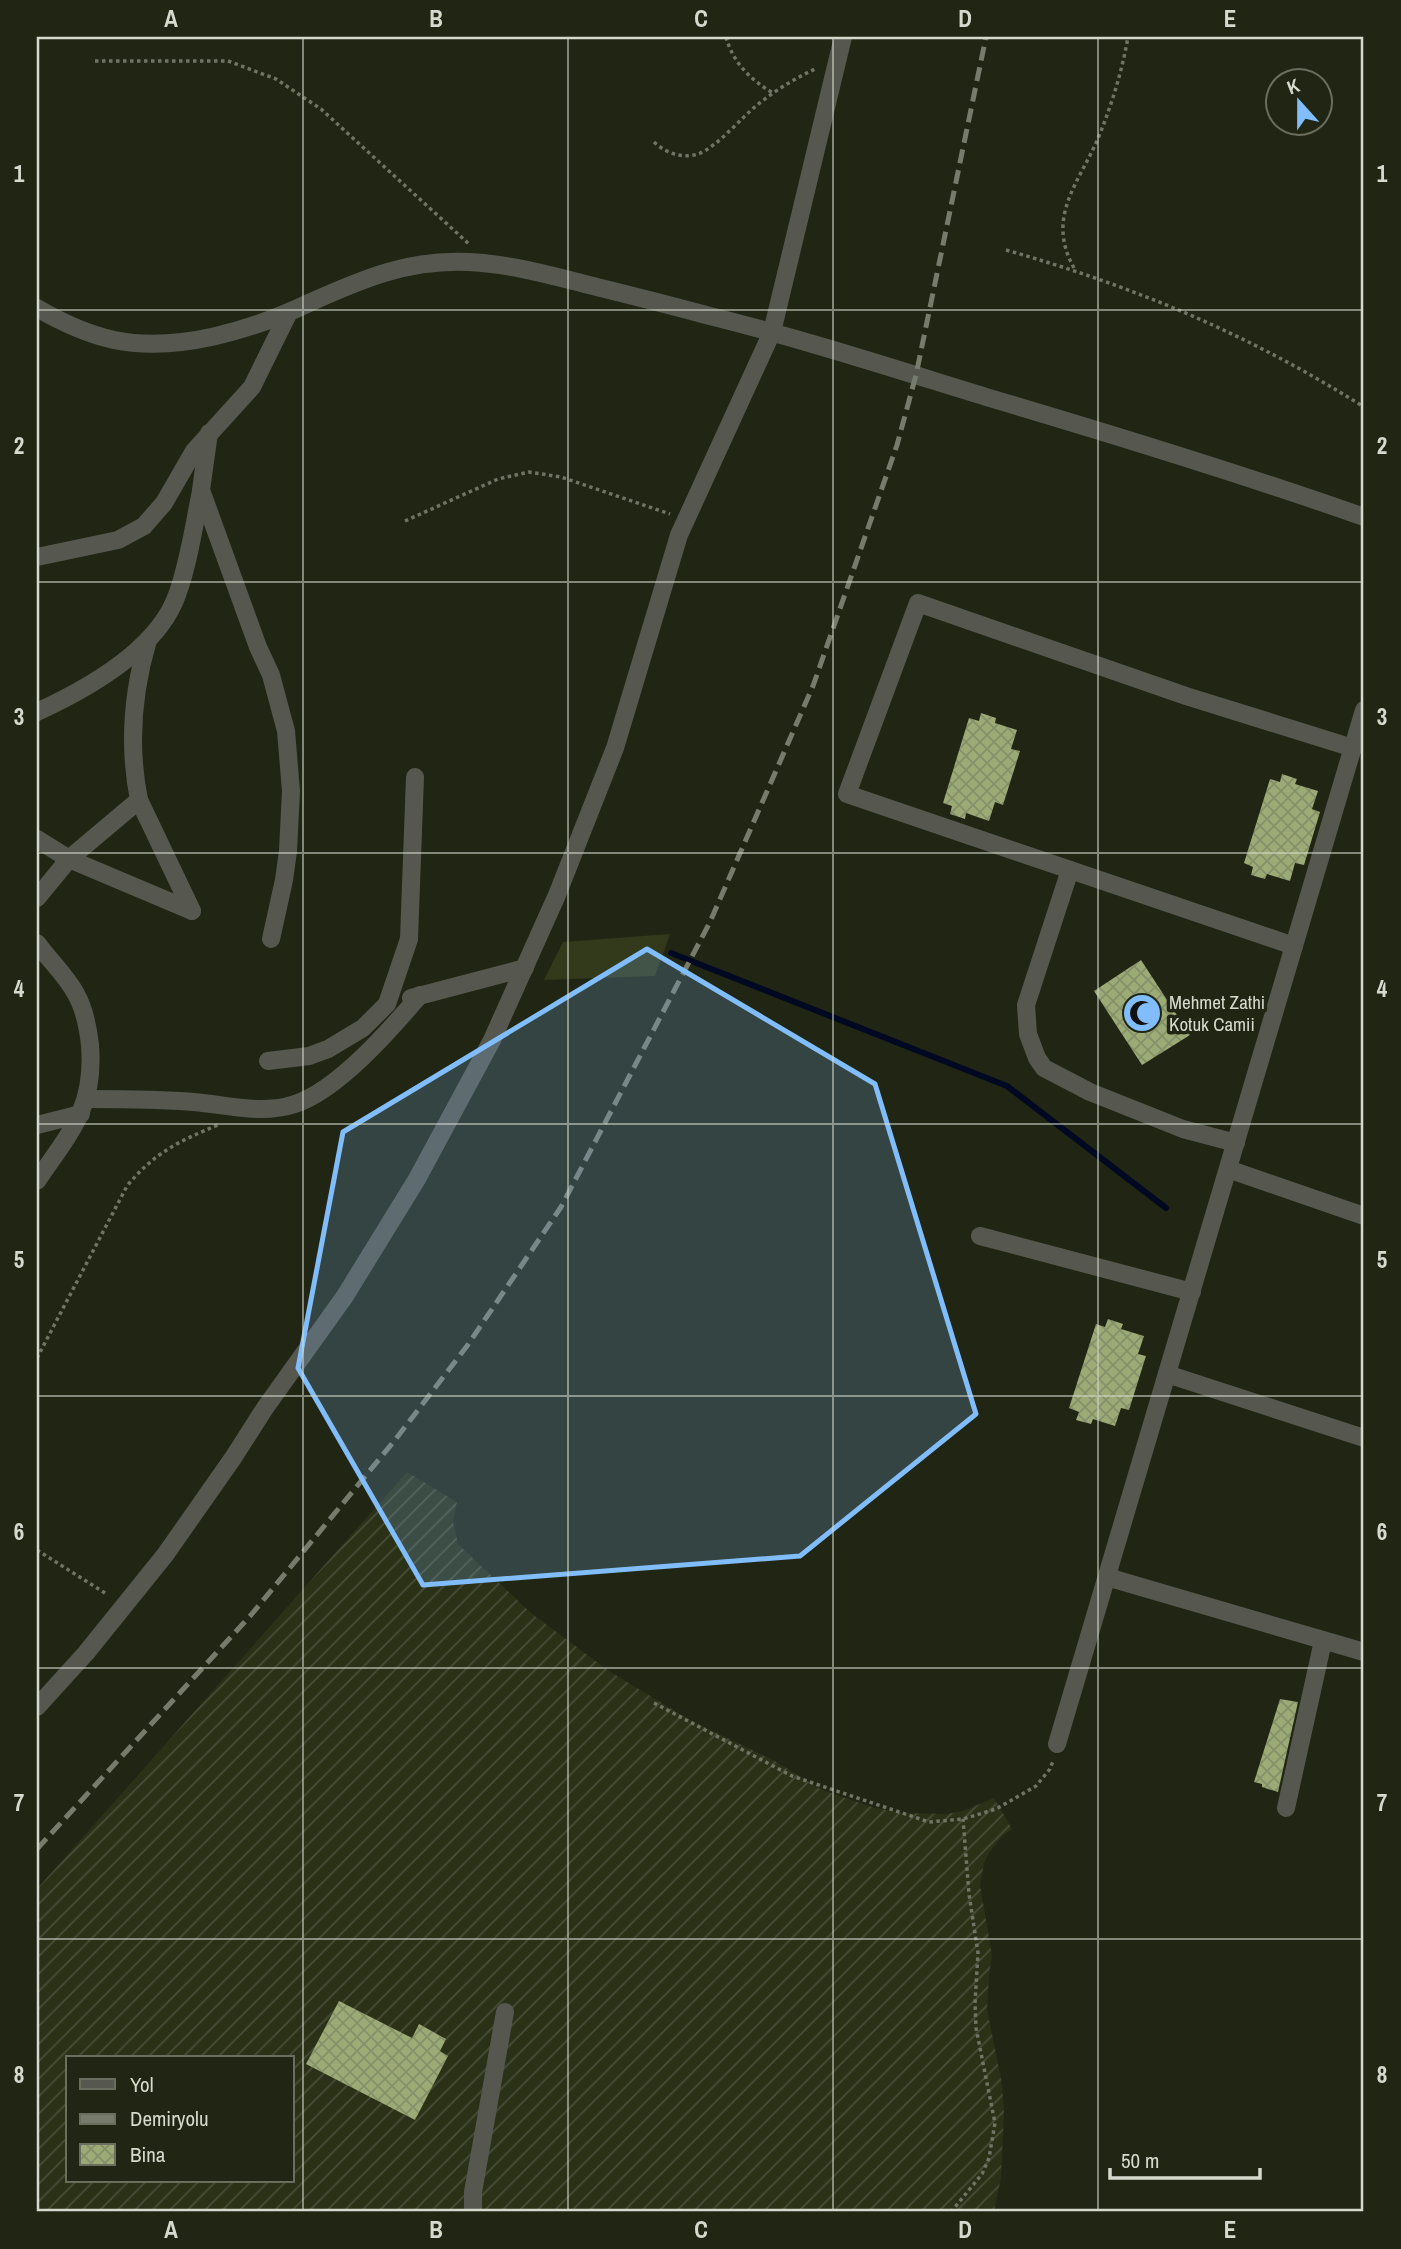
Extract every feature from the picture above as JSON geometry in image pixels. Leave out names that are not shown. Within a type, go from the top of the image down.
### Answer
[{"type":"street","points":[[37,1707],[86,1653],[165,1555],[345,1296],[396,1215],[456,1110],[525,968],[615,748],[679,535],[772,331],[843,37]]},
{"type":"street","points":[[37,308],[101,337],[160,344],[216,335],[289,312],[335,290],[386,271],[439,262],[491,263],[542,273],[772,331],[1249,476],[1364,517]]},
{"type":"street","points":[[37,557],[118,540],[144,526],[159,509],[182,469],[209,433],[251,387],[289,312]]},
{"type":"street","points":[[37,712],[102,675],[148,640],[165,619],[177,595],[201,490],[209,433]]},
{"type":"street","points":[[201,490],[258,647],[271,674],[286,732],[291,791],[288,850],[279,910],[271,939]]},
{"type":"street","points":[[1294,946],[848,794],[918,603],[1179,694],[1353,748]]},
{"type":"street","points":[[37,839],[69,859],[192,911],[139,800],[132,755],[132,710],[135,687],[148,640]]},
{"type":"street","points":[[1057,1744],[1364,710]]},
{"type":"street","points":[[268,1061],[309,1056],[328,1049],[363,1028],[387,1004],[409,939],[415,777]]},
{"type":"street","points":[[37,898],[69,859],[139,800]]},
{"type":"street","points":[[1070,870],[1026,1005],[1028,1034],[1037,1058],[1044,1068],[1090,1091],[1183,1129],[1236,1143]]},
{"type":"street","points":[[37,943],[68,981],[85,1017],[92,1067],[84,1106],[37,1181]]},
{"type":"street","points":[[387,1004],[525,968]]},
{"type":"street","points":[[37,1125],[84,1106],[160,1100],[259,1110],[297,1104],[318,1093],[348,1069],[399,1020],[420,995]]},
{"type":"street","points":[[1228,1169],[1364,1216]]},
{"type":"street","points":[[980,1236],[1192,1292]]},
{"type":"street","points":[[1167,1374],[1364,1438]]},
{"type":"street","points":[[1107,1577],[1364,1652]]},
{"type":"street","points":[[1286,1808],[1323,1640]]},
{"type":"street","points":[[473,2212],[473,2192],[505,2012]]},
{"type":"path","points":[[726,37],[733,55],[750,78],[773,93]]},
{"type":"path","points":[[1074,270],[1064,244],[1066,204],[1098,138],[1128,37]]},
{"type":"path","points":[[654,142],[669,153],[678,155],[703,152],[773,93],[793,80],[837,60]]},
{"type":"path","points":[[95,61],[228,61],[275,79],[321,109],[491,263]]},
{"type":"path","points":[[1006,250],[1074,270],[1163,302],[1211,323],[1306,370],[1364,407]]},
{"type":"path","points":[[405,521],[498,479],[529,472],[561,477],[686,520]]},
{"type":"path","points":[[37,1358],[127,1186],[139,1171],[166,1148],[227,1121]]},
{"type":"path","points":[[37,1550],[108,1595]]},
{"type":"path","points":[[654,1703],[792,1776],[929,1822],[963,1819],[996,1809],[1036,1786],[1050,1769],[1057,1744]]},
{"type":"path","points":[[951,2212],[982,2174],[989,2158],[995,2123],[976,2028],[978,1953],[969,1894],[963,1819]]},
{"type":"highlighted area","points":[[647,949],[875,1084],[976,1414],[800,1556],[423,1585],[298,1368],[343,1132]]},
{"type":"shaded area","points":[[670,934],[655,976],[544,980],[563,942]]},
{"type":"shaded area","points":[[407,1472],[457,1502],[453,1521],[458,1544],[531,1613],[609,1671],[690,1720],[775,1761],[822,1790],[875,1808],[902,1813],[947,1814],[963,1811],[994,1798],[1012,1829],[1002,1836],[989,1853],[984,1863],[980,1885],[992,1956],[987,2009],[1002,2084],[1004,2113],[1001,2177],[994,2212],[37,2212],[37,1889]]},
{"type":"building","points":[[981,713],[996,718],[995,723],[1017,730],[1011,749],[1020,751],[1003,805],[995,802],[989,821],[966,813],[965,819],[950,814],[952,806],[943,803],[969,718],[979,721]]},
{"type":"building","points":[[1282,774],[1297,779],[1295,784],[1318,791],[1312,809],[1320,812],[1304,865],[1295,863],[1290,881],[1267,874],[1265,879],[1251,875],[1253,867],[1244,863],[1270,779],[1280,782]]},
{"type":"building","name":"Mehmet Zathi Kotuk Camii","points":[[1141,960],[1190,1035],[1142,1065],[1094,991]]},
{"type":"building","points":[[1108,1319],[1123,1324],[1121,1329],[1144,1336],[1138,1354],[1146,1356],[1129,1410],[1121,1408],[1115,1426],[1093,1419],[1091,1424],[1076,1420],[1079,1412],[1069,1408],[1096,1324],[1105,1327]]},
{"type":"building","points":[[1280,1699],[1298,1702],[1278,1792],[1254,1782]]},
{"type":"building","points":[[339,2001],[412,2038],[419,2024],[446,2039],[440,2051],[448,2056],[415,2120],[306,2064]]},
{"type":"waterway","points":[[671,953],[1007,1086],[1166,1208]]},
{"type":"railway","points":[[37,1849],[251,1615],[395,1440],[467,1346],[561,1207],[710,922],[813,686],[897,445],[916,375],[986,37]]},
{"type":"place","name":"Mehmet Zathi Kotuk Camii","points":[[1142,1013]]}]
